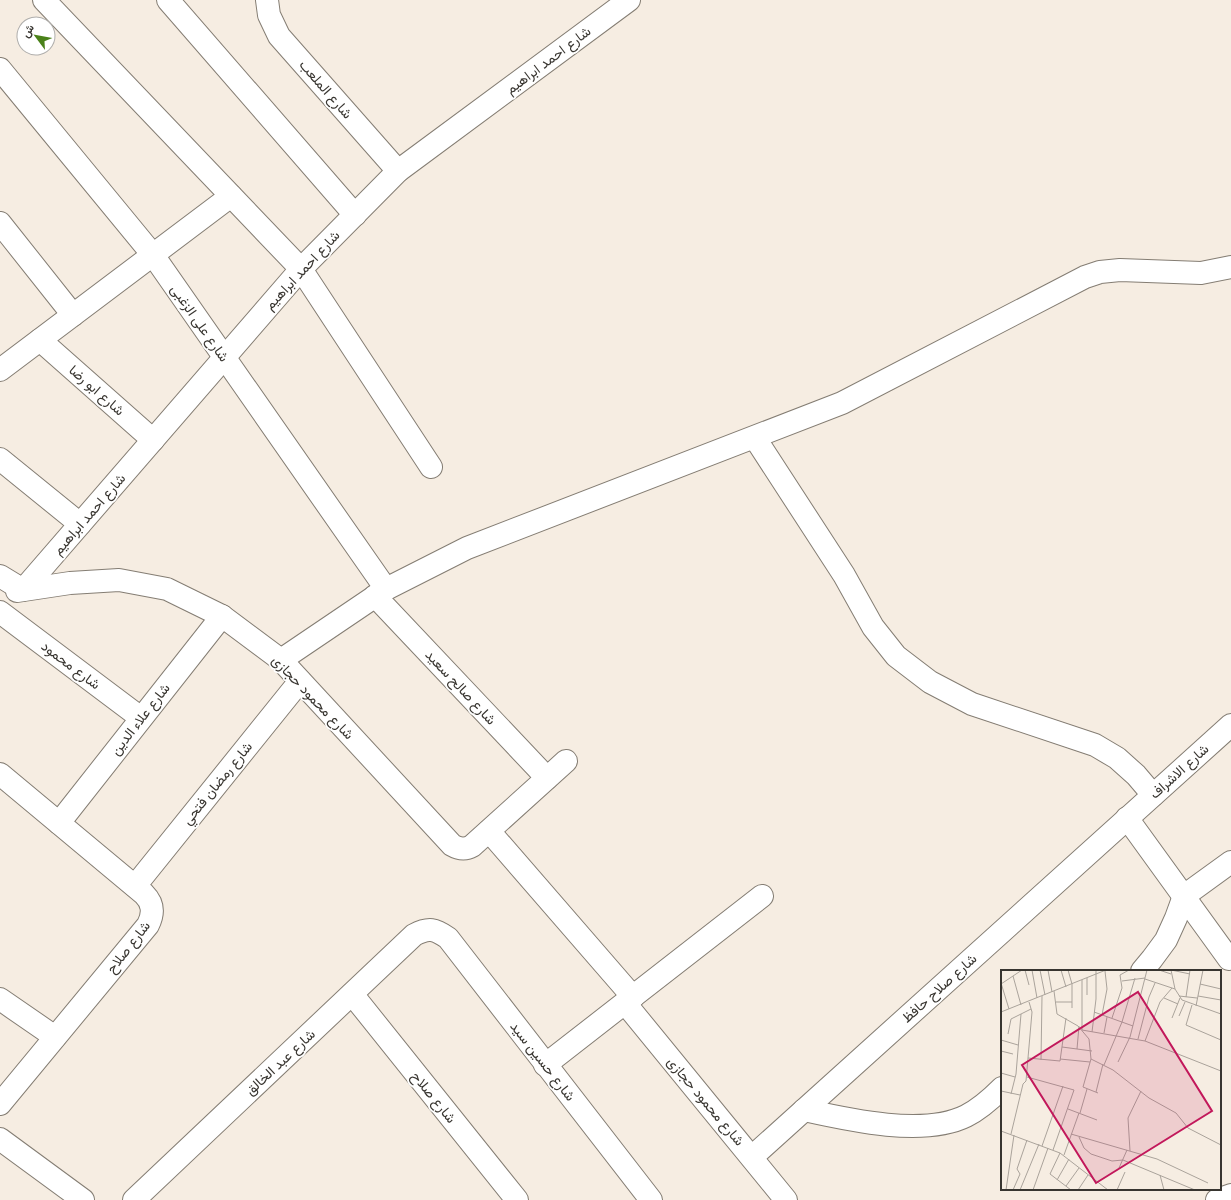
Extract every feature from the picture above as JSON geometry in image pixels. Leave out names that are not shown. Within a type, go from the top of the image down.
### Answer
[{"type":"street","points":[[44,0],[301,269],[431,467]]},
{"type":"street","points":[[168,0],[355,214]]},
{"type":"street","name":"شارع الملعب","points":[[266,0],[269,15],[279,36],[398,171]]},
{"type":"street","name":"شارع احمد ابراهيم","points":[[22,590],[301,269],[398,171],[629,0]]},
{"type":"street","name":"شارع على الزغبى","points":[[0,69],[153,255],[224,358],[380,592]]},
{"type":"street","points":[[0,370],[231,196]]},
{"type":"street","points":[[0,222],[73,315]]},
{"type":"street","points":[[281,660],[380,592],[467,548],[755,438],[842,403],[1086,277],[1100,272],[1120,270],[1200,273],[1231,267]]},
{"type":"street","name":"شارع ابو رضا","points":[[40,340],[153,440]]},
{"type":"street","points":[[755,438],[844,575],[873,627],[896,656],[930,682],[972,704],[1095,745],[1117,758],[1127,766],[1153,795]]},
{"type":"street","points":[[0,460],[80,524]]},
{"type":"street","points":[[0,576],[22,590]]},
{"type":"street","name":"شارع محمود حجازى","points":[[0,594],[70,583],[119,580],[167,590],[222,616],[281,660],[452,845],[457,848],[467,849],[472,846],[566,761]]},
{"type":"street","name":"شارع صالح سعيد","points":[[380,592],[547,778]]},
{"type":"street","name":"شارع محمود","points":[[0,612],[141,718]]},
{"type":"street","name":"شارع علاء الدين","points":[[59,823],[222,616]]},
{"type":"street","name":"شارع رمضان فتحي","points":[[135,886],[300,681]]},
{"type":"street","name":"شارع الاشراف","points":[[1127,818],[1231,725]]},
{"type":"street","name":"شارع صلاح","points":[[0,774],[135,886],[149,899],[152,905],[151,919],[148,925],[0,1104]]},
{"type":"street","points":[[1127,818],[1229,958]]},
{"type":"street","name":"شارع صلاح حافظ","points":[[752,1157],[1127,818]]},
{"type":"street","name":"شارع محمود حجازى","points":[[489,831],[629,1000],[786,1200]]},
{"type":"street","points":[[1143,970],[1166,940],[1184,896],[1231,862]]},
{"type":"street","points":[[545,1065],[762,896]]},
{"type":"street","name":"شارع عبد الخالق","points":[[134,1200],[414,935],[421,931],[430,930]]},
{"type":"street","name":"شارع حسين سيد","points":[[430,930],[438,931],[448,938],[651,1200]]},
{"type":"street","name":"شارع صلاح","points":[[352,994],[517,1200]]},
{"type":"street","points":[[0,999],[55,1037]]},
{"type":"street","points":[[804,1110],[838,1118],[878,1124],[942,1124],[966,1116],[986,1103],[1001,1089]]},
{"type":"street","points":[[0,1139],[83,1200]]},
{"type":"street","points":[[1217,1200],[1231,1195]]}]
